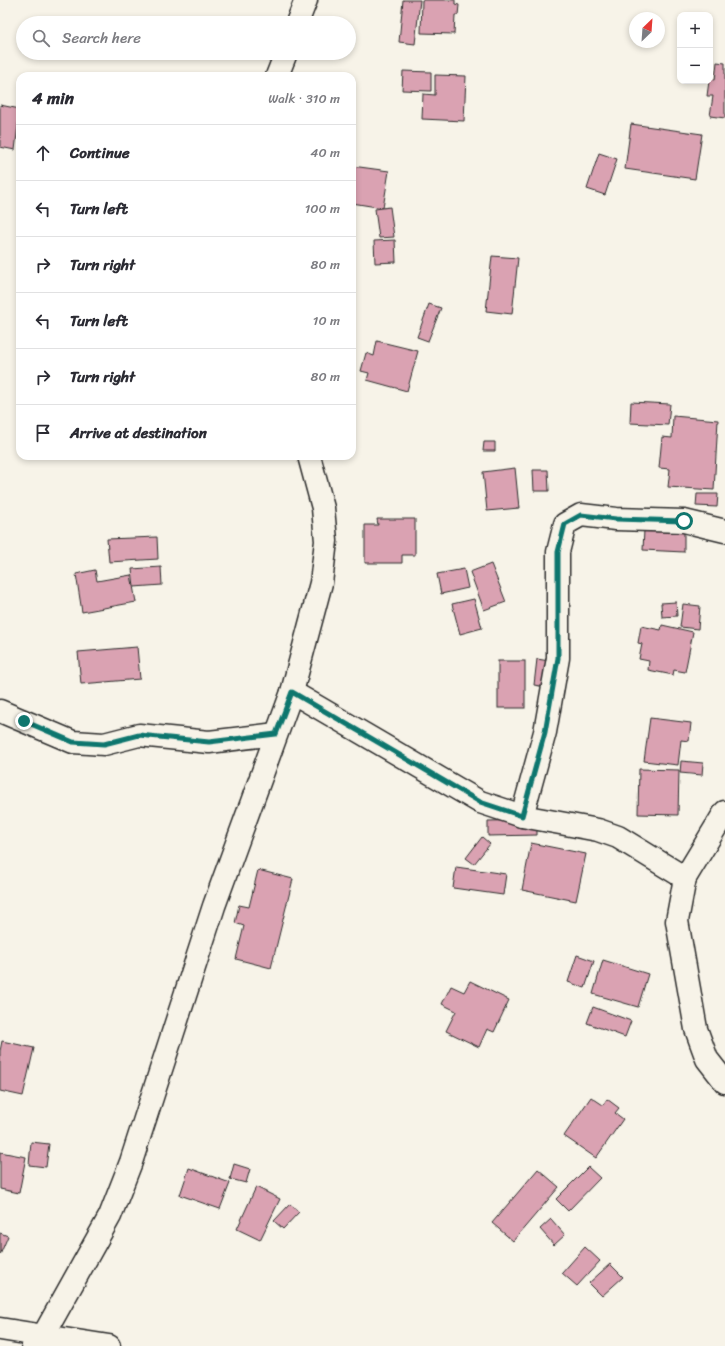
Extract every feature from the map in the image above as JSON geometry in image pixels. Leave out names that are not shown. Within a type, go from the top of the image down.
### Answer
[{"type":"street","points":[[300,16],[306,0]]},
{"type":"street","points":[[279,72],[283,60]]},
{"type":"street","points":[[38,1341],[110,1216],[131,1162],[214,906],[292,692],[322,583],[326,541],[323,508],[310,460]]},
{"type":"street","points":[[522,816],[545,732],[558,658],[558,552],[565,524],[581,515],[616,519],[684,521],[725,531]]},
{"type":"street","points":[[292,692],[480,802],[522,816],[598,830],[618,837],[685,878]]},
{"type":"street","points":[[0,711],[73,742],[104,744],[139,735],[209,742],[276,734]]},
{"type":"street","points":[[725,812],[685,878],[677,921],[696,1029],[707,1059],[725,1082]]},
{"type":"street","points":[[0,1329],[38,1341],[110,1346]]},
{"type":"building","points":[[403,0],[420,0],[415,44],[399,42]]},
{"type":"building","points":[[422,0],[455,0],[455,4],[459,5],[458,15],[455,15],[454,34],[421,33]]},
{"type":"building","points":[[717,62],[725,63],[725,118],[710,116],[713,96],[707,96],[709,84],[713,84],[713,80],[715,80]]},
{"type":"building","points":[[403,71],[431,72],[431,91],[402,90]]},
{"type":"building","points":[[435,75],[466,76],[464,121],[422,119],[423,94],[435,95]]},
{"type":"building","points":[[0,105],[16,108],[16,142],[15,150],[0,147]]},
{"type":"building","points":[[631,124],[702,134],[695,179],[625,169]]},
{"type":"building","points":[[599,153],[617,159],[605,195],[587,189]]},
{"type":"building","points":[[356,167],[389,171],[383,208],[356,204]]},
{"type":"building","points":[[390,207],[394,237],[379,238],[375,209]]},
{"type":"building","points":[[395,240],[396,262],[375,263],[374,241]]},
{"type":"building","points":[[492,256],[518,258],[512,314],[486,311]]},
{"type":"building","points":[[429,304],[441,308],[428,341],[417,337]]},
{"type":"building","points":[[377,341],[418,351],[407,391],[367,380],[369,373],[361,371],[366,353],[374,356]]},
{"type":"building","points":[[631,402],[670,404],[668,425],[630,423]]},
{"type":"building","points":[[673,416],[718,420],[714,490],[668,487],[670,469],[659,468],[662,437],[672,438]]},
{"type":"building","points":[[484,442],[495,442],[495,451],[483,451]]},
{"type":"building","points":[[515,468],[519,508],[487,511],[483,472]]},
{"type":"building","points":[[533,470],[548,470],[549,491],[534,491]]},
{"type":"building","points":[[697,494],[718,494],[717,507],[696,506]]},
{"type":"building","points":[[377,519],[415,519],[415,555],[402,555],[402,563],[365,563],[365,525],[378,525]]},
{"type":"building","points":[[644,530],[684,531],[684,552],[643,550]]},
{"type":"building","points":[[157,537],[158,559],[109,562],[107,539]]},
{"type":"building","points":[[491,564],[506,602],[484,610],[470,572]]},
{"type":"building","points":[[161,567],[162,585],[134,587],[132,569]]},
{"type":"building","points":[[464,569],[468,588],[441,594],[437,574]]},
{"type":"building","points":[[95,570],[97,581],[131,575],[136,602],[82,612],[76,574]]},
{"type":"building","points":[[474,599],[482,628],[460,634],[452,604]]},
{"type":"building","points":[[676,602],[677,616],[662,617],[661,603]]},
{"type":"building","points":[[683,604],[700,606],[698,629],[680,627]]},
{"type":"building","points":[[662,625],[693,632],[685,672],[674,670],[673,675],[648,670],[649,661],[639,659],[642,644],[638,643],[641,626],[661,630]]},
{"type":"building","points":[[137,647],[140,679],[81,684],[78,652]]},
{"type":"building","points":[[537,659],[555,662],[551,688],[534,685]]},
{"type":"building","points":[[498,661],[525,661],[525,708],[498,708]]},
{"type":"building","points":[[650,718],[691,723],[689,741],[681,740],[678,765],[644,761]]},
{"type":"building","points":[[681,761],[703,763],[702,775],[680,773]]},
{"type":"building","points":[[639,769],[679,770],[678,815],[638,814]]},
{"type":"building","points":[[537,820],[537,835],[488,836],[488,821]]},
{"type":"building","points":[[482,837],[490,844],[474,864],[466,858]]},
{"type":"building","points":[[531,843],[586,854],[576,901],[522,890]]},
{"type":"building","points":[[456,867],[506,874],[503,895],[453,888]]},
{"type":"building","points":[[258,870],[293,879],[271,968],[236,959],[244,926],[235,923],[239,905],[249,907]]},
{"type":"building","points":[[577,955],[594,961],[585,988],[568,982]]},
{"type":"building","points":[[603,960],[648,974],[638,1007],[593,994]]},
{"type":"building","points":[[470,981],[509,1000],[494,1032],[487,1029],[479,1047],[446,1031],[456,1011],[442,1004],[451,986],[464,992]]},
{"type":"building","points":[[593,1007],[631,1021],[625,1037],[587,1023]]},
{"type":"building","points":[[2,1041],[34,1048],[23,1096],[0,1091],[0,1051]]},
{"type":"building","points":[[591,1097],[603,1105],[607,1099],[619,1108],[615,1113],[623,1119],[596,1158],[564,1136]]},
{"type":"building","points":[[31,1142],[49,1144],[46,1167],[29,1165]]},
{"type":"building","points":[[0,1152],[26,1157],[19,1193],[0,1189]]},
{"type":"building","points":[[234,1164],[250,1169],[246,1183],[230,1179]]},
{"type":"building","points":[[588,1167],[600,1178],[568,1211],[556,1199]]},
{"type":"building","points":[[189,1168],[230,1183],[220,1209],[180,1195]]},
{"type":"building","points":[[538,1169],[559,1187],[513,1241],[492,1223]]},
{"type":"building","points":[[256,1187],[280,1199],[260,1240],[237,1229]]},
{"type":"building","points":[[290,1204],[299,1212],[283,1229],[274,1221]]},
{"type":"building","points":[[551,1219],[565,1235],[554,1245],[540,1229]]},
{"type":"building","points":[[0,1233],[8,1236],[0,1255]]},
{"type":"building","points":[[585,1247],[600,1261],[577,1286],[562,1273]]},
{"type":"building","points":[[610,1264],[623,1277],[602,1296],[589,1283]]},
{"type":"route","points":[[24,721],[73,742],[104,744],[139,735],[209,742],[276,734],[292,692],[480,802],[522,816],[545,732],[558,658],[558,552],[565,524],[581,515],[616,519],[684,521]]}]
